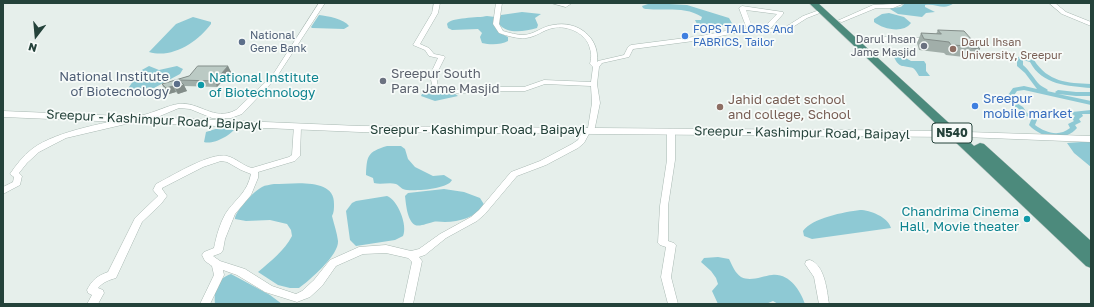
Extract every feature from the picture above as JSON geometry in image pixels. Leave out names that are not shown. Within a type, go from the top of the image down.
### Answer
[{"type":"highway","name":"N540","points":[[818,6],[840,21],[1091,249]]},
{"type":"highway","name":"N540","points":[[818,6],[1091,262]]},
{"type":"street","points":[[3,191],[17,183],[18,176],[14,174],[24,161],[36,150],[63,136],[157,114],[178,106],[191,107],[212,116],[231,116],[239,112],[274,77],[322,3]]},
{"type":"street","points":[[437,3],[435,12],[416,45],[427,48],[431,55],[442,57],[433,75],[435,88],[451,92],[485,89],[525,89],[544,82],[594,84]]},
{"type":"street","points":[[499,3],[496,24],[501,32],[510,36],[528,36],[557,26],[583,32],[592,42],[596,56],[593,64],[596,67]]},
{"type":"street","points":[[554,3],[566,5],[570,3]]},
{"type":"street","points":[[840,21],[876,6],[893,6],[902,3]]},
{"type":"street","points":[[1052,3],[1064,13],[1091,24]]},
{"type":"street","points":[[252,171],[255,173],[254,178],[247,195],[231,213],[220,239],[218,250],[207,254],[208,258],[216,264],[241,272],[269,289],[297,301],[318,283],[333,264],[362,250],[386,249],[411,255],[422,252],[443,236],[482,212],[514,174],[543,163],[575,146],[581,141],[589,130],[596,103],[594,84],[596,67],[600,62],[627,56],[631,47],[701,38],[735,31],[785,30],[805,17],[818,6]]},
{"type":"street","points":[[751,31],[742,8],[781,13],[770,24],[767,30]]},
{"type":"street","points":[[862,41],[886,39],[928,40]]},
{"type":"street","name":"Sreepur - Kashimpur Road, Baipayl","points":[[3,114],[394,130],[589,130],[954,134]]},
{"type":"street","points":[[92,304],[99,293],[92,290],[93,286],[100,278],[112,275],[138,220],[163,196],[157,190],[159,186],[202,164],[221,158],[237,163],[246,171],[252,171],[292,159],[296,156],[298,126]]},
{"type":"street","points":[[672,131],[672,160],[664,206],[663,243],[671,245],[666,277],[673,304]]},
{"type":"street","points":[[967,135],[1091,139]]},
{"type":"street","points":[[408,304],[417,261],[411,255]]},
{"type":"street","points":[[205,304],[219,275],[216,264]]},
{"type":"street","points":[[810,264],[819,276],[824,304]]},
{"type":"water","points":[[651,3],[687,5],[729,18],[733,25],[697,24],[695,20],[701,20],[702,17],[689,11],[645,9],[642,6]]},
{"type":"water","points":[[905,3],[954,3],[943,7],[925,5],[925,7],[935,12],[926,13],[922,17],[898,14],[890,9],[901,7]]},
{"type":"water","points":[[522,12],[541,14],[535,18],[538,25],[537,28],[512,31],[507,30],[499,24],[501,15]]},
{"type":"water","points":[[889,13],[904,17],[911,23],[903,28],[893,29],[882,27],[874,22],[874,19],[882,14]]},
{"type":"water","points":[[319,15],[340,20],[349,26],[344,29],[312,28],[311,27]]},
{"type":"water","points":[[487,16],[495,17],[495,26],[497,30],[508,37],[508,41],[495,44],[482,43],[480,37],[482,33],[478,29],[452,30],[448,28],[447,24],[454,20]]},
{"type":"water","points":[[193,17],[211,22],[211,24],[206,31],[192,43],[167,53],[158,54],[149,52],[176,24]]},
{"type":"water","points":[[894,57],[904,57],[911,61],[924,61],[926,64],[926,71],[930,76],[919,76],[913,68],[900,65]]},
{"type":"water","points":[[149,66],[159,70],[177,66],[183,69],[180,74],[154,88],[127,90],[140,71]]},
{"type":"water","points":[[427,92],[455,94],[458,96],[435,101],[421,96]]},
{"type":"water","points":[[225,126],[235,128],[230,134],[222,139],[208,143],[204,142],[206,132]]},
{"type":"water","points":[[1091,142],[1091,167],[1074,153],[1067,143]]},
{"type":"water","points":[[387,146],[401,146],[405,149],[408,159],[415,167],[433,176],[444,175],[452,180],[445,186],[418,190],[405,190],[393,183],[374,183],[373,178],[366,175],[369,156],[375,150]]},
{"type":"water","points":[[274,184],[312,184],[328,189],[332,195],[334,212],[332,216],[338,238],[337,247],[323,267],[299,288],[290,288],[278,285],[258,272],[277,256],[289,241],[292,236],[291,230],[287,224],[270,220],[246,221],[235,219],[241,206],[254,193],[263,186]]},
{"type":"water","points":[[444,189],[464,192],[480,198],[485,206],[471,216],[461,220],[451,222],[434,222],[422,225],[415,225],[412,223],[406,207],[405,196],[408,193]]},
{"type":"water","points":[[387,196],[395,203],[401,214],[404,226],[403,236],[395,240],[356,246],[350,240],[346,211],[352,203],[356,201]]},
{"type":"water","points":[[860,210],[869,211],[883,217],[891,228],[812,239],[804,236],[803,231],[807,226],[821,219],[837,214]]},
{"type":"water","points":[[718,257],[729,259],[734,269],[741,277],[753,279],[778,275],[784,277],[797,288],[805,304],[778,304],[773,301],[766,304],[718,304],[712,291],[718,284],[716,278],[701,262],[704,258]]},
{"type":"water","points":[[231,274],[270,295],[282,304],[215,304],[215,294],[219,282]]},
{"type":"building","points":[[938,30],[964,31],[980,49],[971,48],[969,46],[951,45],[949,42],[924,39],[921,33],[941,34]]},
{"type":"building","points":[[198,66],[228,66],[215,81],[179,80],[184,85],[175,88],[173,86],[166,88],[162,84],[189,76]]},
{"type":"waterway","points":[[1045,90],[1039,88],[1027,72],[1020,66],[1020,58],[1032,61],[1036,68],[1049,78],[1074,85],[1091,86]]},
{"type":"waterway","points":[[1091,103],[1024,88],[1015,89],[1009,98],[1009,101],[1021,108],[1025,114],[1031,116],[1034,120],[1032,125],[1036,129],[1047,134],[1058,135],[1069,132],[1074,128],[1071,124],[1078,122],[1075,119],[1080,116],[1074,113],[1091,112]]},
{"type":"waterway","points":[[1058,92],[1091,94]]},
{"type":"place","name":"FOPS TAILORS And FABRICS, Tailor","points":[[685,36]]},
{"type":"place","name":"National Gene Bank","points":[[242,42]]},
{"type":"place","name":"Darul Ihsan Jame Masjid","points":[[924,46]]},
{"type":"place","name":"Darul Ihsan University, Sreepur","points":[[953,49]]},
{"type":"place","name":"Sreepur South Para Jame Masjid","points":[[383,81]]},
{"type":"place","name":"National Institute of Biotecnology","points":[[177,84]]},
{"type":"place","name":"National Institute of Biotechnology","points":[[201,85]]},
{"type":"place","name":"Sreepur mobile market","points":[[975,106]]},
{"type":"place","name":"Jahid cadet school and college, School","points":[[720,107]]},
{"type":"place","name":"Chandrima Cinema Hall, Movie theater","points":[[1027,219]]}]
